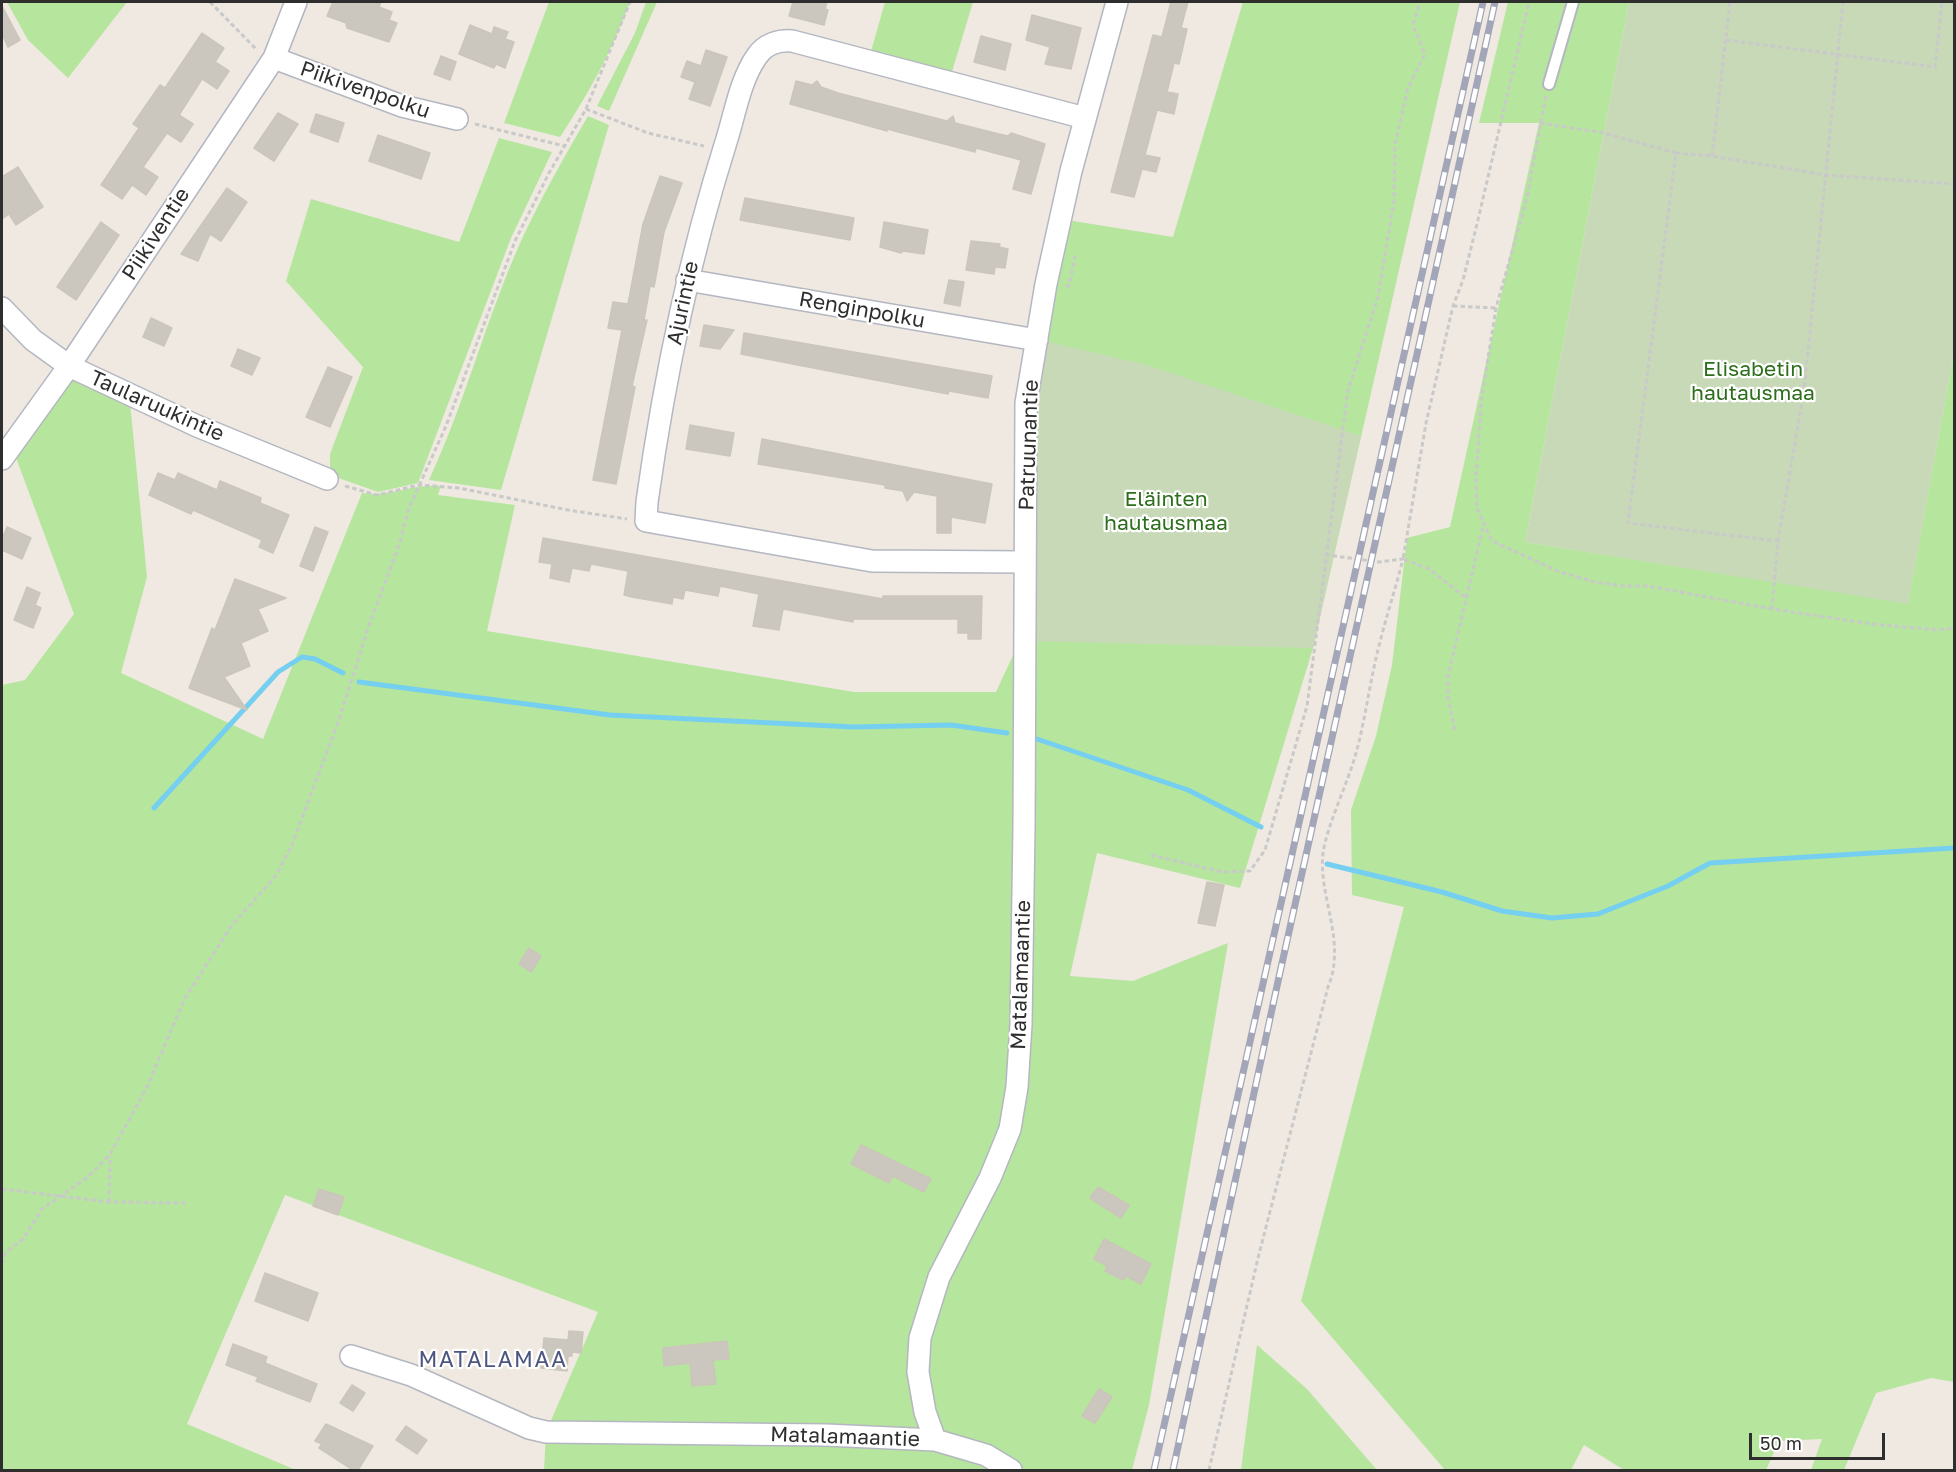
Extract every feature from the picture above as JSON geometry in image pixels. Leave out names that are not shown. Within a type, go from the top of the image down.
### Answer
[{"type":"street","name":"Piikiventie","points":[[2,459],[69,366],[273,58],[296,2]]},
{"type":"street","name":"Patruunantie","points":[[1024,827],[1024,562],[1028,486],[1026,403],[1046,284],[1085,118],[1117,2]]},
{"type":"street","name":"Ajurintie","points":[[646,521],[655,448],[687,280],[749,70],[758,54],[769,45],[781,40],[792,40],[1085,118]]},
{"type":"street","name":"Piikivenpolku","points":[[273,58],[402,106],[457,119]]},
{"type":"street","name":"Renginpolku","points":[[687,280],[1037,340]]},
{"type":"street","name":"Taularuukintie","points":[[2,308],[33,340],[69,366],[197,426],[327,479]]},
{"type":"street","points":[[646,521],[872,561],[1024,562]]},
{"type":"street","name":"Matalamaantie","points":[[351,1356],[411,1375],[529,1428],[546,1432],[935,1440],[925,1412],[918,1372],[920,1338],[939,1277],[990,1178],[1010,1129],[1015,1098],[1021,1024],[1024,827]]},
{"type":"street","points":[[935,1440],[986,1455],[1011,1470]]},
{"type":"lane","points":[[1549,84],[1573,2]]},
{"type":"path","points":[[210,2],[252,47],[273,58]]},
{"type":"path","points":[[2,1264],[6,1252],[23,1239],[42,1209],[88,1177],[110,1154],[127,1128],[146,1089],[185,998],[231,925],[275,877],[298,831],[340,717],[368,628],[419,485],[446,426],[515,241],[564,146],[586,109],[630,2]]},
{"type":"path","points":[[1151,855],[1222,872],[1250,871],[1264,850],[1306,706],[1348,390],[1378,297],[1394,201],[1395,144],[1408,88],[1425,54],[1413,25],[1420,2]]},
{"type":"path","points":[[1209,1470],[1257,1258],[1328,987],[1336,969],[1333,958],[1333,923],[1324,880],[1323,853],[1355,755],[1380,642],[1403,559],[1418,463],[1453,306],[1469,258],[1529,2]]},
{"type":"path","points":[[1712,156],[1731,2]]},
{"type":"path","points":[[1772,609],[1778,541],[1804,390],[1843,2]]},
{"type":"path","points":[[1726,40],[1839,56],[1935,66],[1942,2]]},
{"type":"path","points":[[1549,84],[1526,202],[1496,308],[1481,402],[1476,478],[1477,508],[1483,526],[1492,541],[1560,572],[1595,582],[1623,586],[1648,586],[1772,609],[1914,629],[1954,628]]},
{"type":"path","points":[[586,109],[648,133],[724,151]]},
{"type":"path","points":[[457,119],[564,146]]},
{"type":"path","points":[[1540,123],[1604,133],[1676,153],[1712,156],[1826,175],[1954,184]]},
{"type":"path","points":[[1676,153],[1628,524],[1778,541]]},
{"type":"path","points":[[1453,306],[1496,308]]},
{"type":"path","points":[[327,479],[362,493],[377,495],[419,485],[459,488],[603,516],[646,521]]},
{"type":"path","points":[[1455,730],[1448,698],[1448,676],[1483,526]]},
{"type":"path","points":[[1326,555],[1379,562],[1403,559],[1429,569],[1465,597]]},
{"type":"path","points":[[110,1154],[110,1202]]},
{"type":"path","points":[[2,1189],[110,1202],[187,1203]]},
{"type":"green space","points":[[7,2],[127,2],[68,78],[28,40]]},
{"type":"green space","points":[[549,2],[630,2],[599,71],[560,137],[504,123]]},
{"type":"green space","points":[[646,2],[657,2],[609,111],[597,106],[635,33]]},
{"type":"green space","points":[[885,2],[973,2],[951,75],[870,55]]},
{"type":"green space","points":[[1243,2],[1460,2],[1313,648],[1240,888],[1097,853],[1070,976],[1133,981],[1228,943],[1149,1405],[1132,1470],[544,1470],[546,1432],[598,1312],[285,1195],[187,1424],[296,1470],[2,1470],[2,685],[25,680],[74,614],[15,455],[73,376],[130,402],[147,577],[121,673],[263,739],[362,493],[382,493],[430,486],[441,486],[438,495],[515,505],[487,631],[854,692],[996,692],[1020,640],[1034,404],[1067,220],[1173,237]]},
{"type":"green space","points":[[1508,2],[1629,2],[1525,542],[1908,603],[1954,352],[1954,1382],[1931,1378],[1876,1393],[1844,1470],[1811,1470],[1822,1439],[1779,1441],[1766,1470],[1624,1470],[1584,1445],[1571,1470],[1445,1470],[1301,1301],[1404,907],[1352,895],[1351,810],[1376,736],[1392,665],[1407,538],[1450,527],[1539,123],[1479,123]]},
{"type":"green space","name":"Elisabetin hautausmaa","points":[[1629,2],[1954,2],[1954,352],[1908,604],[1525,542]]},
{"type":"green space","points":[[588,116],[609,125],[501,490],[429,480],[454,421],[497,300],[521,241]]},
{"type":"green space","points":[[499,138],[552,152],[511,238],[418,483],[378,492],[330,475],[330,454],[363,367],[286,281],[311,199],[459,242]]},
{"type":"green space","name":"Eläinten hautausmaa","points":[[1044,341],[1147,365],[1361,436],[1313,648],[1030,641],[1034,404]]},
{"type":"green space","points":[[1257,1345],[1307,1389],[1377,1470],[1241,1470]]},
{"type":"building","points":[[333,2],[381,2],[379,7],[392,12],[389,20],[397,23],[389,42],[347,28],[346,23],[327,16]]},
{"type":"building","points":[[793,2],[827,2],[825,9],[828,10],[824,25],[789,16]]},
{"type":"building","points":[[1171,2],[1188,2],[1181,28],[1187,29],[1179,64],[1174,63],[1167,92],[1178,94],[1174,114],[1157,110],[1145,155],[1160,158],[1156,172],[1142,169],[1134,197],[1111,192],[1153,35],[1162,37]]},
{"type":"building","points":[[2,6],[20,40],[8,47],[2,34]]},
{"type":"building","points":[[1032,15],[1081,28],[1071,69],[1045,64],[1050,47],[1026,40]]},
{"type":"building","points":[[470,25],[492,34],[494,27],[508,32],[505,39],[514,42],[505,68],[496,64],[494,68],[459,54]]},
{"type":"building","points":[[202,33],[224,48],[215,62],[229,71],[217,89],[202,79],[179,115],[193,124],[181,142],[167,133],[143,167],[158,177],[146,195],[132,185],[122,199],[101,185],[139,128],[133,124],[160,85],[165,88]]},
{"type":"building","points":[[981,36],[1011,44],[1005,70],[974,62]]},
{"type":"building","points":[[706,50],[727,57],[710,106],[689,99],[695,82],[681,77],[687,61],[701,66]]},
{"type":"building","points":[[441,56],[456,62],[450,80],[434,74]]},
{"type":"building","points":[[796,81],[812,85],[817,81],[821,87],[838,93],[947,121],[953,116],[955,123],[1008,136],[1011,133],[1045,144],[1031,194],[1013,189],[1021,160],[976,148],[975,152],[887,129],[887,131],[790,104]]},
{"type":"building","points":[[278,113],[298,124],[274,161],[254,148]]},
{"type":"building","points":[[316,114],[344,123],[338,142],[310,132]]},
{"type":"building","points":[[378,135],[430,153],[421,179],[369,161]]},
{"type":"building","points":[[18,167],[43,207],[16,225],[9,214],[2,219],[2,177]]},
{"type":"building","points":[[660,176],[682,183],[664,232],[654,287],[650,286],[644,320],[647,320],[632,386],[635,387],[616,484],[593,480],[622,330],[608,328],[613,302],[628,304],[643,224]]},
{"type":"building","points":[[227,188],[247,202],[221,241],[210,234],[198,261],[181,254]]},
{"type":"building","points":[[745,198],[854,218],[850,240],[740,220]]},
{"type":"building","points":[[101,222],[119,235],[76,300],[57,287]]},
{"type":"building","points":[[884,222],[928,230],[924,254],[903,251],[901,253],[880,247]]},
{"type":"building","points":[[971,241],[1000,244],[999,247],[1008,249],[1005,268],[995,267],[994,274],[966,270]]},
{"type":"building","points":[[949,280],[964,282],[960,306],[944,303]]},
{"type":"building","points":[[151,318],[172,328],[164,346],[143,337]]},
{"type":"building","points":[[704,325],[734,330],[720,349],[700,346]]},
{"type":"building","points":[[744,333],[992,376],[988,398],[949,391],[948,394],[741,354]]},
{"type":"building","points":[[238,349],[260,358],[252,375],[231,366]]},
{"type":"building","points":[[328,367],[352,377],[330,427],[306,417]]},
{"type":"building","points":[[690,425],[734,433],[730,456],[686,449]]},
{"type":"building","points":[[762,439],[992,484],[985,523],[951,517],[951,533],[937,533],[937,496],[914,492],[907,501],[903,491],[885,488],[885,485],[758,464]]},
{"type":"building","points":[[158,473],[175,480],[178,473],[217,490],[220,481],[261,498],[260,503],[289,515],[273,553],[259,547],[262,540],[193,510],[191,514],[149,495]]},
{"type":"building","points":[[7,527],[31,538],[22,559],[2,550],[2,539]]},
{"type":"building","points":[[315,527],[328,532],[313,571],[300,566]]},
{"type":"building","points":[[543,538],[883,599],[883,596],[982,596],[981,639],[968,639],[968,633],[958,633],[958,619],[853,619],[853,622],[783,609],[779,630],[753,626],[759,594],[720,586],[718,596],[685,590],[683,599],[673,597],[672,604],[632,597],[624,595],[628,571],[591,564],[589,571],[572,568],[569,582],[550,578],[552,564],[539,562]]},
{"type":"building","points":[[235,579],[286,598],[258,609],[268,631],[241,643],[250,666],[224,677],[247,710],[189,688],[212,628],[215,630]]},
{"type":"building","points":[[27,587],[40,593],[35,605],[41,608],[33,628],[14,620]]},
{"type":"building","points":[[1207,882],[1224,885],[1215,926],[1198,923]]},
{"type":"building","points":[[529,948],[541,956],[531,972],[519,964]]},
{"type":"building","points":[[861,1145],[931,1179],[924,1192],[893,1176],[889,1183],[851,1164]]},
{"type":"building","points":[[1098,1187],[1129,1205],[1121,1218],[1090,1198]]},
{"type":"building","points":[[319,1189],[344,1197],[338,1215],[313,1206]]},
{"type":"building","points":[[1104,1239],[1151,1264],[1141,1284],[1126,1276],[1123,1280],[1105,1271],[1107,1266],[1094,1259]]},
{"type":"building","points":[[265,1273],[318,1293],[308,1321],[255,1301]]},
{"type":"building","points":[[569,1331],[583,1332],[581,1353],[572,1352],[572,1356],[568,1356],[567,1371],[541,1368],[544,1338],[568,1340]]},
{"type":"building","points":[[727,1341],[729,1359],[713,1360],[716,1384],[692,1386],[690,1363],[664,1366],[663,1348]]},
{"type":"building","points":[[233,1344],[267,1357],[265,1363],[317,1384],[310,1402],[256,1381],[258,1377],[226,1365]]},
{"type":"building","points":[[352,1385],[365,1393],[353,1411],[340,1403]]},
{"type":"building","points":[[1099,1389],[1112,1397],[1095,1423],[1082,1416]]},
{"type":"building","points":[[326,1424],[373,1446],[358,1470],[353,1470],[319,1448],[322,1444],[315,1441]]},
{"type":"building","points":[[406,1426],[427,1440],[417,1454],[396,1440]]},
{"type":"waterway","points":[[154,808],[278,672],[302,657],[315,659],[343,673]]},
{"type":"waterway","points":[[359,682],[610,715],[854,727],[951,725],[1007,733]]},
{"type":"waterway","points":[[1037,739],[1188,790],[1261,827]]},
{"type":"waterway","points":[[1327,864],[1442,892],[1502,911],[1552,918],[1598,914],[1668,886],[1710,863],[1954,848]]},
{"type":"railway","points":[[1154,1470],[1483,2]]},
{"type":"railway","points":[[1173,1470],[1277,986],[1495,2]]},
{"type":"district","name":"MATALAMAA","points":[[493,1360]]}]
